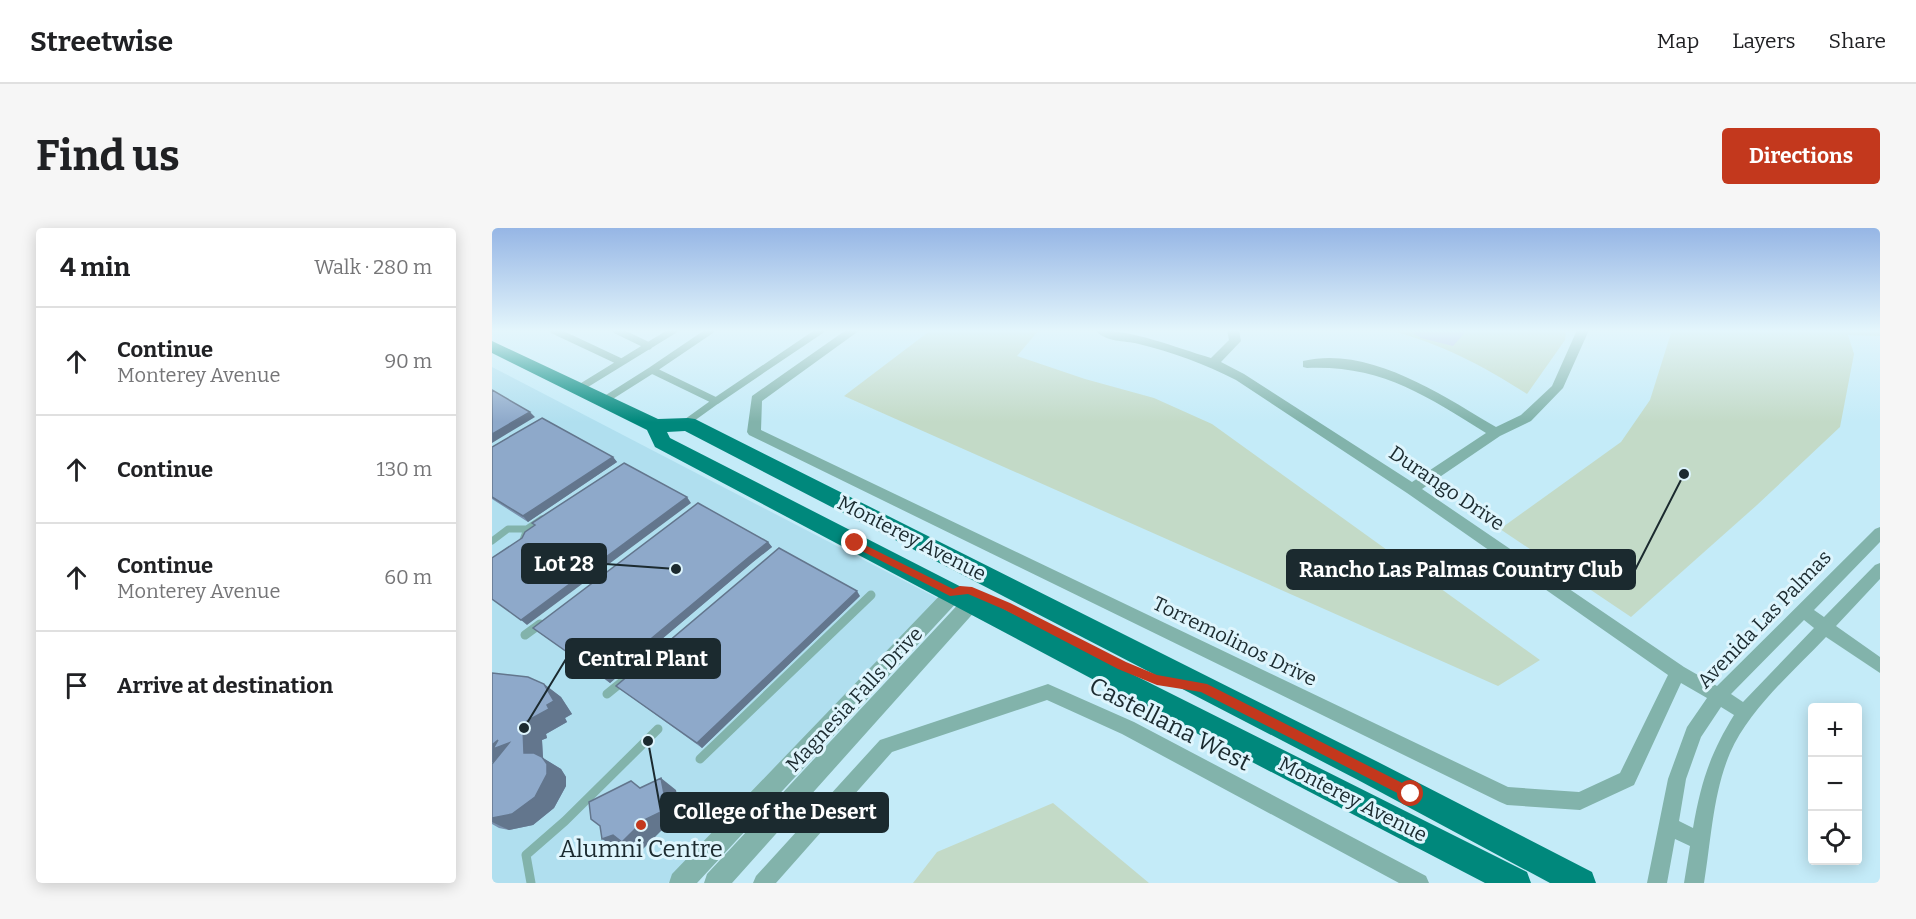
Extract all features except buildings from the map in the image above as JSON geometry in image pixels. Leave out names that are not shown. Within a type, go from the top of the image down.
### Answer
[{"type":"main road","name":"Monterey Avenue","points":[[522,361],[655,426],[688,424],[1581,883]]},
{"type":"main road","name":"Monterey Avenue","points":[[655,426],[662,442],[1516,883]]},
{"type":"main road","points":[[962,598],[960,590],[981,594],[1122,666],[1157,680],[1203,688]]},
{"type":"street","name":"Torremolinos Drive","points":[[811,361],[756,399],[754,432],[1507,796],[1580,801],[1628,779],[1678,672]]},
{"type":"street","name":"Durango Drive","points":[[1205,361],[1240,377],[1412,489],[1678,672],[1745,712]]},
{"type":"street","points":[[1306,364],[1332,361],[1376,370],[1420,388],[1495,433]]},
{"type":"street","points":[[1412,489],[1495,433],[1526,418],[1557,388],[1569,361]]},
{"type":"street","name":"Avenida Las Palmas","points":[[1657,883],[1683,758],[1693,733],[1718,696],[1880,533]]},
{"type":"street","points":[[1694,883],[1713,775],[1722,750],[1745,712],[1880,569]]},
{"type":"street","name":"Magnesia Falls Drive","points":[[681,883],[962,598]]},
{"type":"street","name":"Magnesia Falls Drive","points":[[716,883],[962,598]]},
{"type":"street","points":[[1803,611],[1880,666]]},
{"type":"street","name":"Castellana West","points":[[763,883],[886,746],[1048,692],[1128,728],[1419,883]]},
{"type":"street","points":[[1668,826],[1701,841]]},
{"type":"lane","points":[[602,401],[665,361]]},
{"type":"lane","points":[[682,424],[776,361]]},
{"type":"lane","points":[[578,388],[621,362]]},
{"type":"lane","points":[[651,370],[716,401]]},
{"type":"lane","points":[[492,541],[508,530],[527,529],[553,511]]},
{"type":"lane","points":[[514,546],[524,539],[527,529]]},
{"type":"lane","points":[[700,759],[870,595]]},
{"type":"lane","points":[[525,635],[549,617]]},
{"type":"lane","points":[[608,694],[632,673]]},
{"type":"lane","points":[[531,883],[526,855],[565,821],[658,729]]},
{"type":"shaded area","points":[[492,367],[939,599],[668,883],[492,883]]},
{"type":"green space","points":[[891,361],[1031,361],[1085,379],[1154,398],[1212,424],[1540,660],[1498,686],[844,396]]},
{"type":"green space","points":[[1469,361],[1551,361],[1527,394]]},
{"type":"green space","points":[[1662,361],[1853,361],[1840,427],[1757,505],[1631,617],[1500,529],[1621,442],[1650,400]]},
{"type":"green space","points":[[1053,803],[1149,883],[913,883],[937,852]]},
{"type":"place","name":"Rancho Las Palmas Country Club","points":[[1684,474]]},
{"type":"place","name":"Lot 28","points":[[676,569]]},
{"type":"place","name":"Central Plant","points":[[524,728]]},
{"type":"place","name":"College of the Desert","points":[[648,741]]},
{"type":"place","name":"Alumni Centre","points":[[641,825]]},
{"type":"route","points":[[855,543],[953,594],[960,590],[968,590],[981,594],[1122,666],[1157,680],[1203,688],[1411,794]]}]
